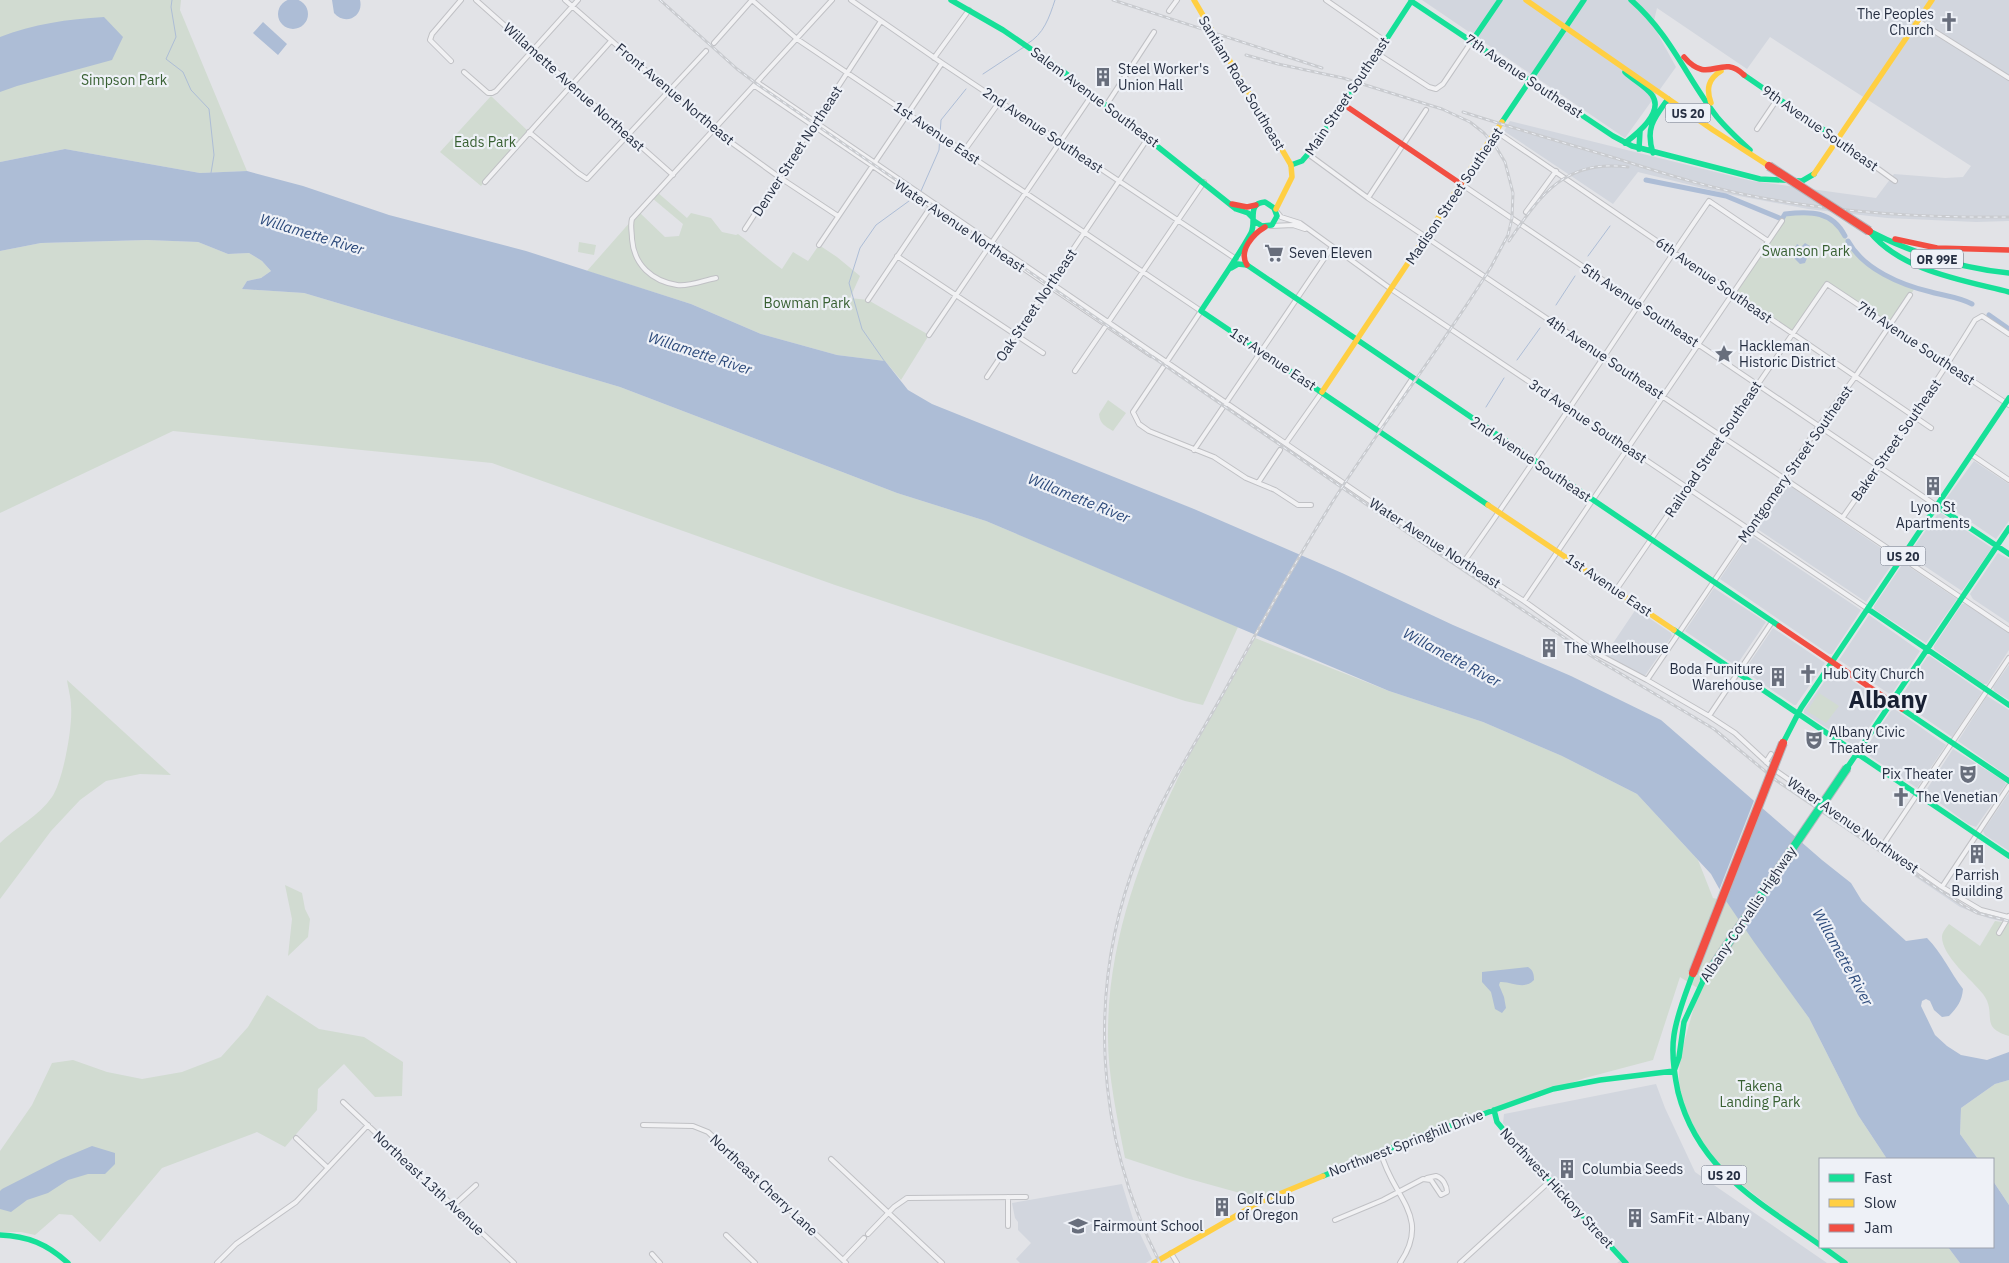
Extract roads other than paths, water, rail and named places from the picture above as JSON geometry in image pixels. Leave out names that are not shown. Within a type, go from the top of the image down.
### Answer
[{"type":"main road","name":"Salem Avenue Southeast","points":[[951,0],[1033,49],[1107,104],[1236,209],[1248,213],[1253,219]]},
{"type":"main road","name":"Santiam Road Southeast","points":[[1194,0],[1291,165]]},
{"type":"main road","name":"Main Street Southeast","points":[[1277,211],[1285,188],[1292,177],[1291,165],[1302,161],[1308,154],[1378,54],[1411,0]]},
{"type":"main road","name":"7th Avenue Southeast","points":[[1411,0],[1625,143],[1639,149],[1760,178],[1802,181],[1811,177],[1932,0]]},
{"type":"main road","points":[[1472,41],[1500,0]]},
{"type":"main road","name":"US 20","points":[[1526,0],[1731,142],[1869,231],[1918,246],[1939,249],[2009,250]]},
{"type":"main road","name":"Madison Street Southeast","points":[[1322,392],[1584,0]]},
{"type":"main road","name":"US 20","points":[[1631,0],[1658,24],[1715,114],[1732,134],[1766,163]]},
{"type":"main road","points":[[1671,42],[1691,66],[1701,71],[1733,66],[1740,69],[1744,75]]},
{"type":"main road","points":[[1616,62],[1633,81],[1651,94],[1655,102],[1654,110],[1640,131],[1625,143]]},
{"type":"main road","points":[[1715,114],[1707,92],[1710,80],[1722,71],[1734,71],[1744,75]]},
{"type":"main road","name":"9th Avenue Southeast","points":[[1744,75],[1837,139]]},
{"type":"main road","points":[[1653,152],[1648,132],[1668,99]]},
{"type":"main road","name":"5th Avenue Southeast","points":[[1344,104],[1461,184]]},
{"type":"main road","points":[[1639,149],[1640,131]]},
{"type":"main road","points":[[1232,204],[1247,207],[1256,206],[1274,200],[1285,188]]},
{"type":"main road","points":[[1247,266],[1244,260],[1244,253],[1260,230],[1276,219],[1277,211],[1267,202]]},
{"type":"main road","points":[[1201,311],[1253,230],[1252,212],[1256,206]]},
{"type":"main road","points":[[1253,219],[1259,225],[1267,226]]},
{"type":"main road","name":"US 20","points":[[1869,231],[1873,239],[1884,247],[1917,265],[1958,279],[2009,292]]},
{"type":"main road","name":"OR 99E","points":[[1869,231],[1892,243],[1942,261],[1972,268],[2009,273]]},
{"type":"main road","points":[[1230,268],[1238,264],[1247,266]]},
{"type":"main road","name":"2nd Avenue Southeast","points":[[1247,266],[1831,663],[2009,781]]},
{"type":"main road","name":"1st Avenue East","points":[[1201,311],[2009,856]]},
{"type":"main road","name":"US 20","points":[[1798,713],[2008,402]]},
{"type":"main road","points":[[1937,506],[2009,554]]},
{"type":"main road","name":"US 20","points":[[1857,753],[2009,528]]},
{"type":"main road","points":[[1868,609],[2009,705]]},
{"type":"main road","name":"Albany-Corvallis Highway","points":[[1798,713],[1783,743],[1693,973],[1676,1024],[1672,1054],[1678,1095],[1686,1122],[1706,1155],[1734,1183],[1819,1245]]},
{"type":"main road","name":"Albany-Corvallis Highway","points":[[1674,1071],[1679,1058],[1684,1022],[1704,978],[1857,753]]},
{"type":"main road","name":"Northwest Springhill Drive","points":[[1154,1263],[1260,1202],[1411,1140],[1539,1094],[1582,1083],[1674,1071]]},
{"type":"main road","name":"Northwest Hickory Street","points":[[1494,1110],[1496,1120],[1502,1128],[1626,1263]]},
{"type":"main road","points":[[0,1235],[22,1236],[34,1239],[50,1247],[68,1263]]},
{"type":"main road","name":"Albany-Corvallis Highway","points":[[1824,1248],[1845,1263]]},
{"type":"street","points":[[451,61],[430,40],[432,34],[462,0]]},
{"type":"street","name":"Willamette Avenue Northeast","points":[[476,0],[673,175]]},
{"type":"street","name":"Front Avenue Northeast","points":[[565,0],[714,130],[779,177],[838,216]]},
{"type":"street","points":[[464,72],[488,92],[492,93],[533,51],[578,0]]},
{"type":"street","points":[[714,42],[752,0]]},
{"type":"street","name":"1st Avenue East","points":[[752,0],[797,39],[1201,311]]},
{"type":"street","points":[[716,278],[679,286],[649,274],[640,265],[632,244],[631,223],[636,215],[757,85],[832,0]]},
{"type":"street","name":"2nd Avenue Southeast","points":[[851,0],[934,58],[1236,259]]},
{"type":"street","points":[[1169,11],[1177,0]]},
{"type":"street","points":[[1327,0],[1385,41]]},
{"type":"street","points":[[934,58],[969,10]]},
{"type":"street","name":"Denver Street Northeast","points":[[746,229],[881,20]]},
{"type":"street","points":[[1918,21],[2009,78]]},
{"type":"street","points":[[1107,104],[1154,32]]},
{"type":"street","points":[[485,182],[611,41]]},
{"type":"street","points":[[1378,54],[1428,88],[1436,89],[1443,84],[1472,41]]},
{"type":"street","points":[[529,132],[587,179],[706,50]]},
{"type":"street","points":[[819,245],[942,63]]},
{"type":"street","name":"Water Avenue Northeast","points":[[757,85],[1146,352],[1167,363],[1463,563],[1524,601],[1598,654],[1709,716]]},
{"type":"street","points":[[929,334],[1093,93]]},
{"type":"street","points":[[1757,130],[1778,98]]},
{"type":"street","points":[[964,151],[1000,101]]},
{"type":"street","points":[[1368,198],[1426,110]]},
{"type":"street","name":"6th Avenue Southeast","points":[[1497,132],[1931,428]]},
{"type":"street","name":"Oak Street Northeast","points":[[987,377],[1148,138]]},
{"type":"street","name":"9th Avenue Southeast","points":[[1837,139],[1895,181]]},
{"type":"street","name":"4th Avenue Southeast","points":[[1308,154],[1368,198],[1723,435],[2009,630]]},
{"type":"street","points":[[1526,212],[1556,172]]},
{"type":"street","points":[[1075,371],[1204,182]]},
{"type":"street","name":"5th Avenue Southeast","points":[[1461,184],[1937,506]]},
{"type":"street","points":[[1463,563],[1570,409],[1638,304],[1709,201],[1768,241]]},
{"type":"street","points":[[868,300],[933,205]]},
{"type":"street","name":"3rd Avenue Southeast","points":[[1277,211],[1281,217],[1300,223],[1391,289],[1868,609]]},
{"type":"street","points":[[1524,601],[1782,221]]},
{"type":"street","name":"3rd Avenue Southeast","points":[[1267,226],[1293,225],[1310,230]]},
{"type":"street","points":[[1194,450],[1332,247]]},
{"type":"street","points":[[897,256],[1043,353]]},
{"type":"street","name":"7th Avenue Southeast","points":[[1827,284],[2008,402]]},
{"type":"street","name":"Railroad Street Southeast","points":[[1616,590],[1827,284]]},
{"type":"street","name":"Montgomery Street Southeast","points":[[1647,680],[1910,295]]},
{"type":"street","points":[[1201,311],[1133,412],[1139,424],[1149,431],[1214,457],[1258,483],[1275,490],[1298,505],[1312,505]]},
{"type":"street","name":"Baker Street Southeast","points":[[1843,517],[1879,467],[1975,320],[1982,316],[2009,334]]},
{"type":"street","points":[[1378,430],[1412,379]]},
{"type":"street","points":[[1286,442],[1322,392]]},
{"type":"street","points":[[1258,483],[1280,450]]},
{"type":"street","points":[[1971,455],[2009,480]]},
{"type":"street","points":[[1709,716],[1772,622]]},
{"type":"street","points":[[1883,845],[2009,658]]},
{"type":"street","name":"Water Avenue Northwest","points":[[1709,716],[1734,733],[1766,762],[1942,887],[1981,910],[2008,916]]},
{"type":"street","points":[[1766,762],[1771,754]]},
{"type":"street","points":[[1942,887],[2009,786]]},
{"type":"street","points":[[1999,933],[2008,916]]},
{"type":"street","name":"Northeast 13th Avenue","points":[[344,1102],[514,1263]]},
{"type":"street","points":[[217,1263],[236,1244],[296,1202],[368,1125]]},
{"type":"street","name":"Northeast Cherry Lane","points":[[643,1125],[693,1126],[708,1132],[844,1261]]},
{"type":"street","points":[[296,1138],[328,1168]]},
{"type":"street","points":[[1381,1153],[1389,1175],[1413,1223],[1414,1231],[1408,1252],[1400,1263]]},
{"type":"street","points":[[831,1159],[942,1263]]},
{"type":"street","points":[[1335,1220],[1427,1178],[1436,1176],[1442,1179],[1447,1192],[1444,1195],[1438,1193],[1431,1180],[1427,1178]]},
{"type":"street","points":[[1460,1263],[1550,1181]]},
{"type":"street","points":[[453,1206],[476,1186]]},
{"type":"street","points":[[1008,1197],[1008,1226]]},
{"type":"street","points":[[868,1234],[888,1212],[899,1203],[911,1198],[1026,1197]]},
{"type":"street","points":[[726,1235],[755,1263]]},
{"type":"street","points":[[844,1261],[864,1238]]},
{"type":"street","points":[[1171,1253],[1177,1263]]},
{"type":"street","points":[[652,1254],[660,1263]]},
{"type":"water","points":[[293,-1],[299,0],[307,8],[307,20],[299,28],[293,29],[287,28],[279,20],[278,14],[279,8],[287,0]]},
{"type":"water","points":[[332,0],[360,0],[359,11],[353,18],[343,19],[338,17],[334,13]]},
{"type":"water","points":[[104,17],[123,37],[112,60],[0,92],[0,37],[51,23]]},
{"type":"water","points":[[263,22],[287,44],[278,55],[253,33]]},
{"type":"water","name":"Willamette River","points":[[65,149],[200,173],[247,171],[303,186],[389,215],[526,251],[691,304],[761,334],[837,355],[885,361],[908,390],[932,404],[1194,509],[1342,573],[1453,625],[1571,676],[1661,720],[1851,883],[1862,901],[1906,941],[1927,938],[1937,950],[1963,989],[1959,1004],[1949,1016],[1942,1017],[1934,1010],[1930,1001],[1926,999],[1922,1001],[1921,1006],[1935,1035],[1961,1055],[1987,1060],[2009,1052],[2009,1080],[1995,1084],[1961,1108],[1960,1134],[1977,1158],[1886,1158],[1858,1115],[1809,1018],[1726,901],[1711,874],[1637,794],[1562,756],[1483,722],[1389,691],[986,521],[897,493],[620,387],[304,293],[242,289],[247,281],[261,278],[271,271],[262,261],[249,253],[228,254],[198,242],[147,240],[41,243],[0,251],[0,162]]},
{"type":"water","points":[[1805,243],[1810,246],[1806,251],[1809,253],[1805,263],[1800,264],[1791,255],[1797,244],[1801,247]]},
{"type":"water","points":[[1528,967],[1534,976],[1534,980],[1530,983],[1522,985],[1500,982],[1499,985],[1506,1008],[1502,1013],[1495,1009],[1491,992],[1482,982],[1482,972]]},
{"type":"water","points":[[92,1146],[115,1153],[115,1164],[105,1174],[88,1174],[68,1180],[48,1193],[27,1200],[11,1212],[0,1209],[0,1191],[2,1189],[61,1159]]},
{"type":"water","points":[[1994,1182],[2009,1205],[2009,1263],[1960,1263],[1949,1248],[1994,1248]]},
{"type":"waterway","points":[[172,0],[171,7],[176,37],[166,59],[183,72],[191,90],[209,109],[214,155],[211,173]]},
{"type":"waterway","points":[[1027,44],[1042,30],[1055,0]]},
{"type":"waterway","points":[[983,74],[1024,47]]},
{"type":"waterway","points":[[921,191],[939,150],[941,120],[966,89]]},
{"type":"waterway","points":[[1646,180],[1726,196],[1782,219],[1785,214],[1820,214],[1834,222],[1845,236]]},
{"type":"waterway","points":[[885,362],[862,329],[849,283],[860,248],[876,225],[909,201]]},
{"type":"waterway","points":[[1588,256],[1610,226]]},
{"type":"waterway","points":[[1848,241],[1863,260],[1884,274],[1907,285],[1957,298],[1972,304]]},
{"type":"waterway","points":[[1556,305],[1575,276]]},
{"type":"waterway","points":[[1989,315],[2009,329]]},
{"type":"waterway","points":[[1517,360],[1540,328]]},
{"type":"waterway","points":[[1486,407],[1504,378]]},
{"type":"railway","points":[[660,0],[737,69],[757,84],[1402,529],[1596,659],[1714,729],[1777,781],[1964,906],[1977,913],[2009,921]]},
{"type":"railway","points":[[1113,0],[1322,68]]},
{"type":"railway","points":[[1160,1263],[1138,1214],[1122,1164],[1111,1113],[1105,1060],[1105,1008],[1111,955],[1122,904],[1139,853],[1170,787],[1307,543],[1354,469],[1491,267],[1508,235],[1512,218],[1513,193],[1505,162],[1496,147],[1484,133],[1470,122],[1442,109],[1343,78],[1246,55]]},
{"type":"railway","points":[[1463,112],[1672,176],[1749,195],[1798,204],[1888,214],[1948,217],[2009,217]]},
{"type":"railway","points":[[1509,241],[1532,208],[1557,183],[1587,169],[1606,166],[1628,167]]},
{"type":"place","name":"The Peoples Church","points":[[1949,22]]},
{"type":"place","name":"Steel Worker's Union Hall","points":[[1103,77]]},
{"type":"place","name":"Seven Eleven","points":[[1274,253]]},
{"type":"place","name":"Hackleman Historic District","points":[[1724,354]]},
{"type":"place","name":"Lyon St Apartments","points":[[1933,486]]},
{"type":"place","name":"The Wheelhouse","points":[[1549,648]]},
{"type":"place","name":"Hub City Church","points":[[1808,674]]},
{"type":"place","name":"Boda Furniture Warehouse","points":[[1778,677]]},
{"type":"place","name":"Albany Civic Theater","points":[[1814,740]]},
{"type":"place","name":"Pix Theater","points":[[1968,774]]},
{"type":"place","name":"The Venetian","points":[[1901,797]]},
{"type":"place","name":"Parrish Building","points":[[1977,854]]},
{"type":"place","name":"Columbia Seeds","points":[[1567,1169]]},
{"type":"place","name":"Golf Club of Oregon","points":[[1222,1207]]},
{"type":"place","name":"SamFit - Albany","points":[[1635,1218]]},
{"type":"place","name":"Fairmount School","points":[[1078,1226]]},
{"type":"district","name":"Albany","points":[[1888,699]]},
{"type":"park label","name":"Simpson Park","points":[[124,80]]},
{"type":"park label","name":"Eads Park","points":[[485,142]]},
{"type":"park label","name":"Swanson Park","points":[[1806,251]]},
{"type":"park label","name":"Bowman Park","points":[[807,303]]},
{"type":"park label","name":"Takena Landing Park","points":[[1760,1094]]}]
